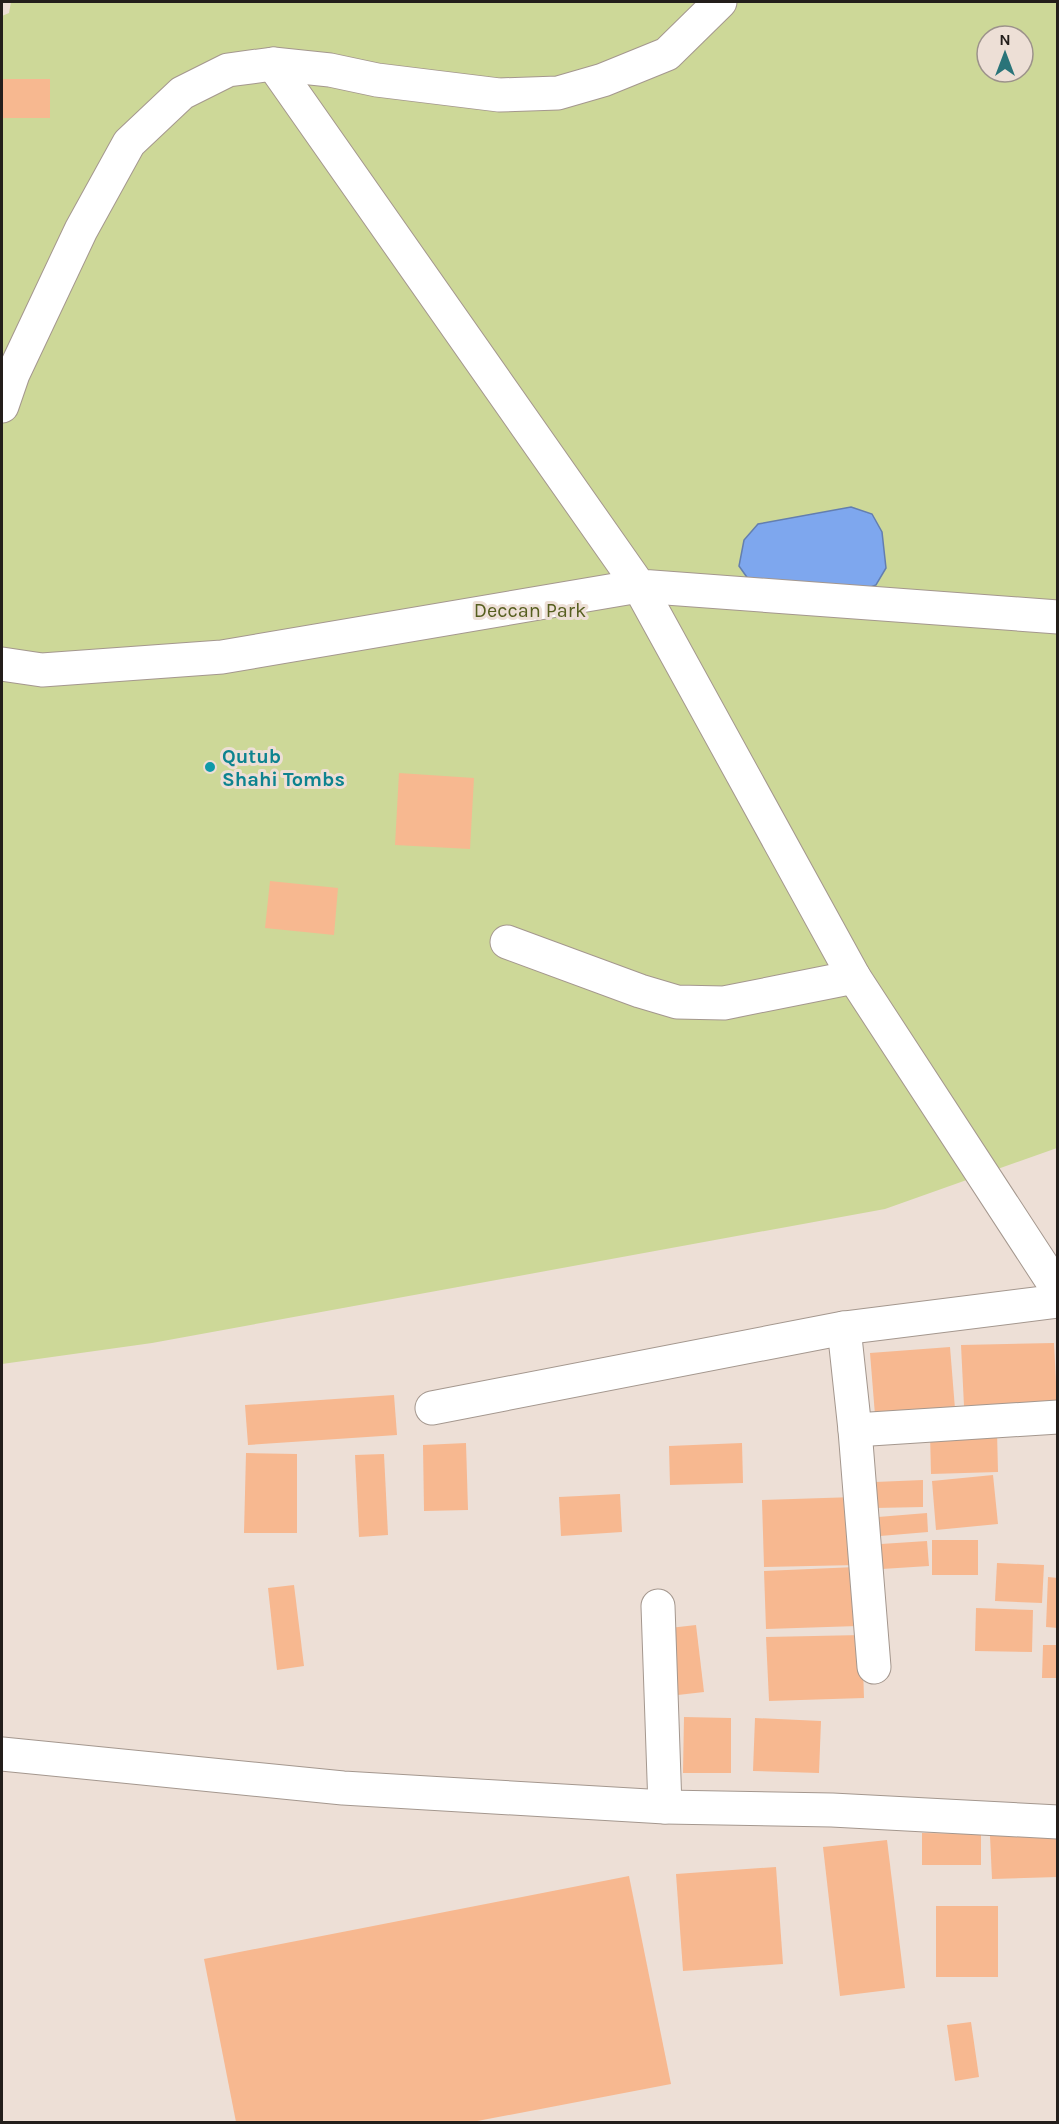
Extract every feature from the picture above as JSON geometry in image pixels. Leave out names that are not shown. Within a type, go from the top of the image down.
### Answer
[{"type":"street","points":[[2,406],[13,374],[81,230],[129,143],[182,93],[228,70],[273,64],[330,70],[377,80],[499,95],[558,93],[603,80],[668,54],[720,2]]},
{"type":"street","points":[[273,64],[639,586],[854,977],[1058,1290]]},
{"type":"street","points":[[2,664],[42,670],[222,657],[639,586],[1058,618]]},
{"type":"street","points":[[507,942],[640,992],[677,1002],[724,1003],[854,977]]},
{"type":"street","points":[[432,1408],[844,1328],[1058,1301]]},
{"type":"street","points":[[844,1328],[855,1430],[874,1667]]},
{"type":"street","points":[[855,1430],[1058,1417]]},
{"type":"street","points":[[658,1606],[665,1806]]},
{"type":"street","points":[[2,1754],[343,1788],[665,1806],[832,1810],[1058,1822]]},
{"type":"green space","name":"Deccan Park","points":[[11,2],[1057,2],[1057,1148],[885,1209],[152,1343],[2,1364],[2,16],[9,13]]},
{"type":"water","points":[[851,507],[872,514],[882,532],[886,568],[876,585],[855,593],[751,583],[739,566],[744,540],[758,524]]},
{"type":"building","points":[[2,79],[50,79],[50,118],[2,118]]},
{"type":"building","points":[[399,773],[474,778],[470,849],[395,845]]},
{"type":"building","points":[[270,881],[338,888],[334,935],[265,928]]},
{"type":"building","points":[[1054,1343],[1057,1402],[964,1406],[961,1345]]},
{"type":"building","points":[[950,1347],[955,1409],[875,1415],[870,1353]]},
{"type":"building","points":[[394,1395],[397,1435],[248,1445],[245,1405]]},
{"type":"building","points":[[997,1431],[998,1472],[931,1474],[930,1433]]},
{"type":"building","points":[[466,1443],[468,1510],[424,1511],[423,1445]]},
{"type":"building","points":[[742,1443],[743,1483],[670,1485],[669,1446]]},
{"type":"building","points":[[246,1453],[297,1454],[297,1533],[244,1533]]},
{"type":"building","points":[[384,1454],[388,1535],[359,1537],[355,1455]]},
{"type":"building","points":[[993,1475],[998,1524],[936,1530],[932,1481]]},
{"type":"building","points":[[923,1480],[923,1507],[875,1508],[875,1482]]},
{"type":"building","points":[[620,1494],[622,1532],[561,1536],[559,1497]]},
{"type":"building","points":[[855,1497],[857,1565],[764,1567],[762,1500]]},
{"type":"building","points":[[927,1513],[928,1532],[880,1536],[878,1517]]},
{"type":"building","points":[[932,1540],[978,1540],[978,1575],[932,1575]]},
{"type":"building","points":[[927,1541],[929,1566],[882,1569],[881,1544]]},
{"type":"building","points":[[997,1563],[1044,1565],[1042,1603],[995,1601]]},
{"type":"building","points":[[856,1567],[858,1626],[766,1629],[764,1571]]},
{"type":"building","points":[[1048,1577],[1058,1578],[1058,1628],[1046,1627]]},
{"type":"building","points":[[294,1585],[304,1666],[277,1670],[268,1588]]},
{"type":"building","points":[[976,1608],[1033,1610],[1032,1652],[975,1651]]},
{"type":"building","points":[[696,1625],[704,1692],[669,1696],[661,1629]]},
{"type":"building","points":[[862,1635],[864,1698],[769,1701],[766,1637]]},
{"type":"building","points":[[1043,1645],[1058,1645],[1058,1678],[1042,1678]]},
{"type":"building","points":[[684,1717],[731,1718],[731,1773],[683,1773]]},
{"type":"building","points":[[755,1718],[821,1721],[819,1773],[753,1771]]},
{"type":"building","points":[[922,1833],[981,1834],[981,1865],[922,1865]]},
{"type":"building","points":[[1058,1834],[1058,1877],[992,1879],[990,1836]]},
{"type":"building","points":[[887,1840],[905,1988],[840,1996],[823,1847]]},
{"type":"building","points":[[776,1867],[783,1964],[683,1971],[676,1874]]},
{"type":"building","points":[[629,1876],[671,2084],[472,2122],[236,2122],[204,1959]]},
{"type":"building","points":[[936,1906],[998,1906],[998,1977],[936,1977]]},
{"type":"building","points":[[971,2022],[979,2077],[955,2081],[947,2025]]},
{"type":"place","name":"Qutub Shahi Tombs","points":[[210,767]]}]
